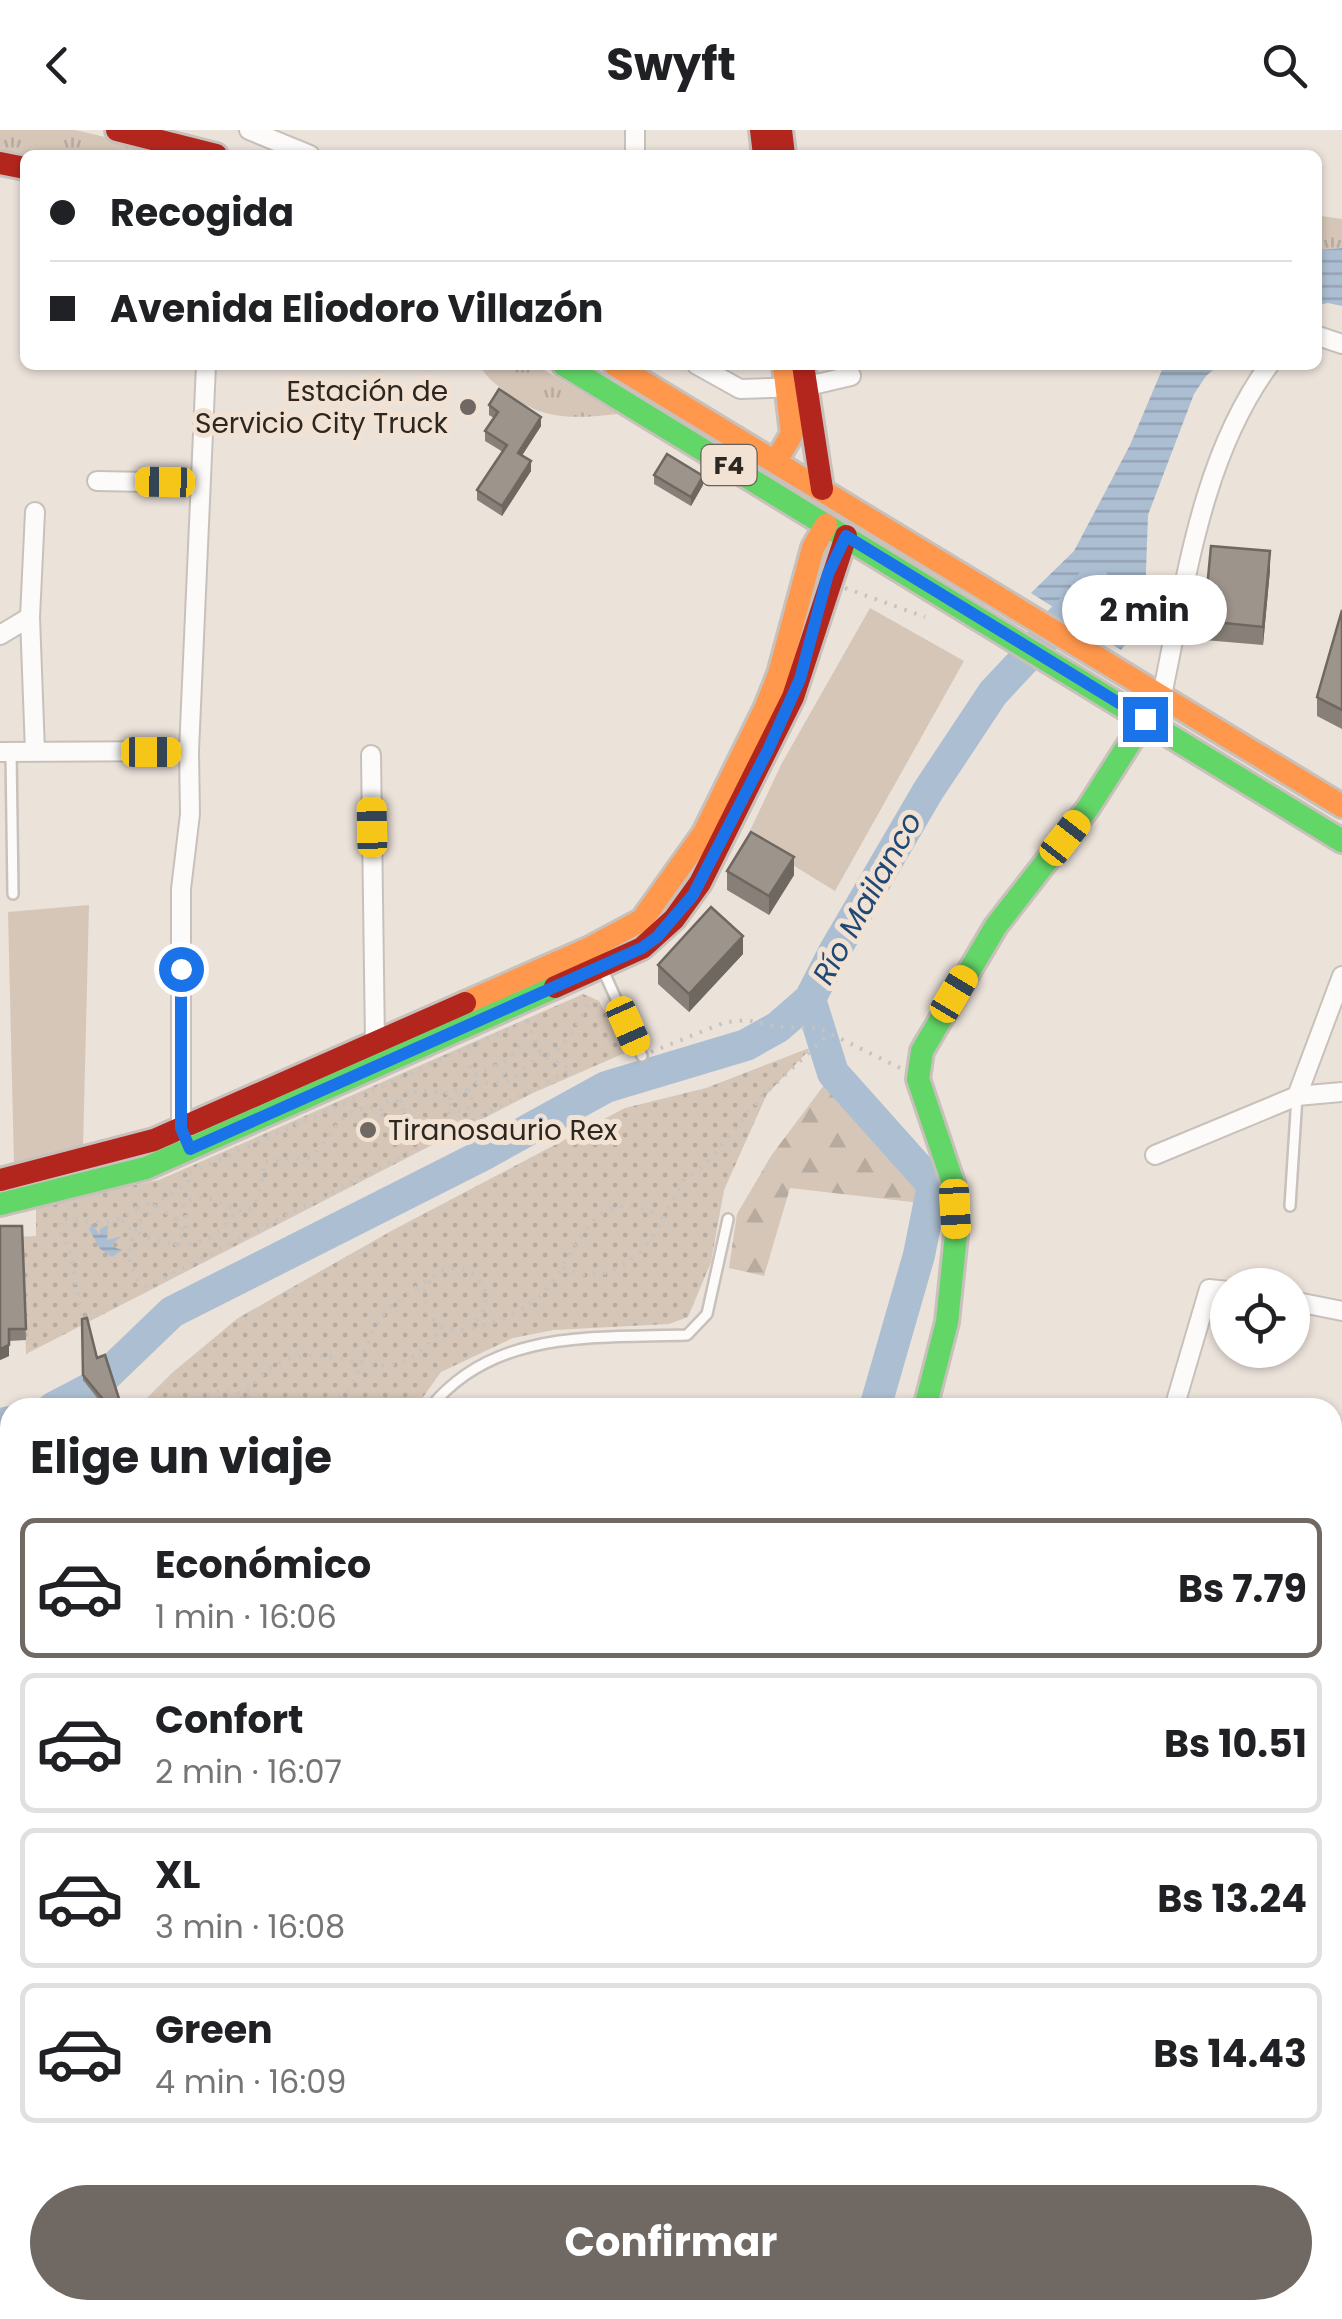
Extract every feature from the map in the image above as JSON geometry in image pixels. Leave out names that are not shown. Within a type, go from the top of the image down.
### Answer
[{"type":"main road","points":[[117,130],[194,150]]},
{"type":"main road","name":"F4","points":[[572,370],[1342,841]]},
{"type":"main road","name":"F4","points":[[623,370],[1342,806]]},
{"type":"main road","points":[[776,461],[792,434],[795,376]]},
{"type":"main road","points":[[795,376],[822,489]]},
{"type":"main road","points":[[10,1190],[154,1140],[186,1139],[596,957],[642,920],[704,833],[779,674],[814,548],[836,531]]},
{"type":"main road","points":[[186,1139],[375,1043],[596,957],[642,948],[657,937],[690,899],[768,750],[800,679],[836,531]]},
{"type":"main road","points":[[928,1398],[947,1322],[956,1235],[953,1183],[918,1079],[922,1051],[996,926],[1088,808],[1145,719]]},
{"type":"main road","points":[[669,884],[690,899]]},
{"type":"street","points":[[248,130],[298,150]]},
{"type":"street","points":[[186,1139],[181,889],[190,814],[189,752],[206,370]]},
{"type":"street","points":[[707,370],[740,389],[795,376],[855,370]]},
{"type":"street","points":[[1162,695],[1201,514],[1226,438],[1266,370]]},
{"type":"street","points":[[97,481],[199,483]]},
{"type":"street","points":[[34,512],[30,617],[34,752]]},
{"type":"street","points":[[0,635],[30,617]]},
{"type":"street","points":[[5,752],[189,752]]},
{"type":"street","points":[[371,755],[375,1043]]},
{"type":"street","points":[[1298,1096],[1342,976]]},
{"type":"street","points":[[1156,1156],[1298,1096],[1342,1092]]},
{"type":"street","points":[[1177,1398],[1210,1289]]},
{"type":"street","points":[[1310,1305],[1342,1311]]},
{"type":"lane","points":[[5,752],[13,894]]},
{"type":"lane","points":[[596,957],[642,1056]]},
{"type":"lane","points":[[1290,1206],[1298,1096]]},
{"type":"lane","points":[[438,1398],[448,1384],[506,1350],[593,1338],[687,1335],[707,1314],[728,1220]]},
{"type":"path","points":[[468,1091],[477,1082],[510,1082],[542,1055],[560,1050],[591,997]]},
{"type":"path","points":[[642,1056],[726,1022],[747,1020],[778,1028],[819,1028],[918,1079]]},
{"type":"path","points":[[342,1103],[189,1172],[188,1184],[152,1208],[131,1232],[128,1250],[132,1272],[139,1283],[148,1286],[571,1070],[542,1055],[526,1022]]},
{"type":"path","points":[[562,1267],[591,1275],[612,1272],[644,1251],[684,1180],[706,1164],[760,1098],[830,1033]]},
{"type":"path","points":[[469,1066],[474,1075],[496,1065],[518,1050],[522,1038]]},
{"type":"path","points":[[496,1065],[510,1082]]},
{"type":"path","points":[[461,1088],[468,1091],[472,1097],[470,1107],[464,1111],[454,1108],[452,1094],[461,1088]]},
{"type":"path","points":[[402,1116],[400,1102],[410,1090],[452,1094]]},
{"type":"path","points":[[176,1246],[186,1233],[189,1222],[183,1204],[190,1199],[211,1198],[236,1211],[249,1210],[258,1202],[263,1189],[264,1162],[312,1158],[340,1118],[352,1109],[382,1106],[390,1100],[400,1102]]},
{"type":"path","points":[[382,1106],[383,1117],[389,1122],[402,1116],[427,1124],[442,1122],[454,1108]]},
{"type":"path","points":[[83,1326],[70,1248],[60,1234],[60,1218],[122,1220],[151,1202],[164,1208],[186,1233]]},
{"type":"path","points":[[462,1330],[479,1320],[484,1312],[482,1283],[457,1268],[437,1274],[425,1291],[426,1312],[441,1328],[462,1330],[490,1324],[536,1299],[562,1267],[576,1239],[605,1212],[638,1207],[663,1218]]},
{"type":"path","points":[[122,1220],[131,1232],[176,1246],[205,1241],[227,1224],[236,1211]]},
{"type":"path","points":[[341,1398],[352,1387],[378,1322],[389,1308],[430,1282]]},
{"type":"path","points":[[241,1398],[251,1384],[274,1366],[294,1358],[397,1366],[418,1354],[441,1328]]},
{"type":"path","points":[[200,1398],[220,1388],[254,1398]]},
{"type":"green space","points":[[0,130],[75,130],[144,146],[143,150],[0,150]]},
{"type":"green space","points":[[1322,216],[1342,219],[1342,248],[1322,250]]},
{"type":"green space","points":[[483,370],[544,370],[618,414],[571,417],[543,412],[516,399]]},
{"type":"green space","points":[[870,608],[964,661],[835,891],[747,837],[782,763]]},
{"type":"green space","points":[[89,905],[83,1147],[14,1164],[8,912]]},
{"type":"green space","points":[[583,994],[599,1001],[627,1052],[533,1093],[26,1354],[22,1237],[36,1236],[36,1205],[159,1180]]},
{"type":"green space","points":[[812,1047],[767,1094],[724,1190],[711,1262],[688,1317],[669,1324],[554,1330],[513,1338],[441,1372],[422,1398],[147,1398],[238,1318],[393,1230],[625,1108],[706,1088]]},
{"type":"green space","points":[[833,1073],[933,1185],[929,1204],[790,1188],[764,1276],[729,1268],[737,1214],[771,1156]]},
{"type":"water","points":[[1342,248],[1342,306],[1322,304],[1322,250]]},
{"type":"water","points":[[1162,370],[1213,370],[1194,394],[1148,515],[1145,598],[1136,631],[1121,650],[1031,593],[1074,551],[1130,445]]},
{"type":"water","points":[[92,1224],[100,1235],[100,1229],[108,1225],[107,1240],[120,1237],[111,1246],[122,1250],[112,1257],[100,1249],[89,1229]]},
{"type":"building","points":[[499,389],[541,417],[518,453],[531,461],[502,506],[477,490],[507,445],[485,431],[498,412],[489,405]]},
{"type":"building","points":[[667,454],[703,476],[691,497],[654,475]]},
{"type":"building","points":[[1211,546],[1270,551],[1263,627],[1204,621]]},
{"type":"building","points":[[1342,610],[1342,710],[1317,697]]},
{"type":"building","points":[[751,832],[794,857],[769,896],[727,871]]},
{"type":"building","points":[[711,907],[743,936],[689,994],[658,965]]},
{"type":"building","points":[[0,1226],[22,1226],[26,1329],[9,1329],[9,1345],[0,1349]]},
{"type":"building","points":[[87,1318],[97,1358],[105,1355],[119,1398],[102,1398],[83,1375],[82,1319]]},
{"type":"waterway","name":"Río Mailanco","points":[[72,1398],[95,1386],[172,1312],[481,1156],[606,1087],[746,1045],[778,1027],[810,999],[928,791],[993,693],[1083,597],[1093,581]]},
{"type":"waterway","points":[[810,999],[833,1073],[933,1185],[919,1255],[878,1398]]},
{"type":"traffic: fast","points":[[572,370],[1342,841]]},
{"type":"traffic: fast","points":[[928,1398],[947,1322],[956,1235],[953,1183],[918,1079],[922,1051],[996,926],[1088,808],[1145,719]]},
{"type":"traffic: fast","points":[[0,1204],[146,1168],[555,987]]},
{"type":"traffic: slow","points":[[623,370],[1342,806]]},
{"type":"traffic: slow","points":[[776,461],[792,434],[785,370]]},
{"type":"traffic: slow","points":[[465,1003],[590,948],[642,920],[704,833],[766,707],[779,674],[813,548],[826,525]]},
{"type":"traffic: jam","points":[[117,130],[196,150]]},
{"type":"traffic: jam","points":[[761,130],[763,150]]},
{"type":"traffic: jam","points":[[781,130],[783,150]]},
{"type":"traffic: jam","points":[[0,163],[20,167]]},
{"type":"traffic: jam","points":[[804,370],[822,489]]},
{"type":"traffic: jam","points":[[555,987],[642,948],[674,919],[700,883],[793,697],[846,536]]},
{"type":"traffic: jam","points":[[0,1180],[154,1140],[465,1003]]},
{"type":"place","name":"Estación de Servicio City Truck","points":[[468,407]]},
{"type":"place","name":"Tiranosaurio Rex","points":[[368,1130]]},
{"type":"route","points":[[181,969],[181,1128],[190,1149],[642,948],[657,937],[693,895],[768,750],[800,679],[828,574],[846,536],[1145,719]]}]
